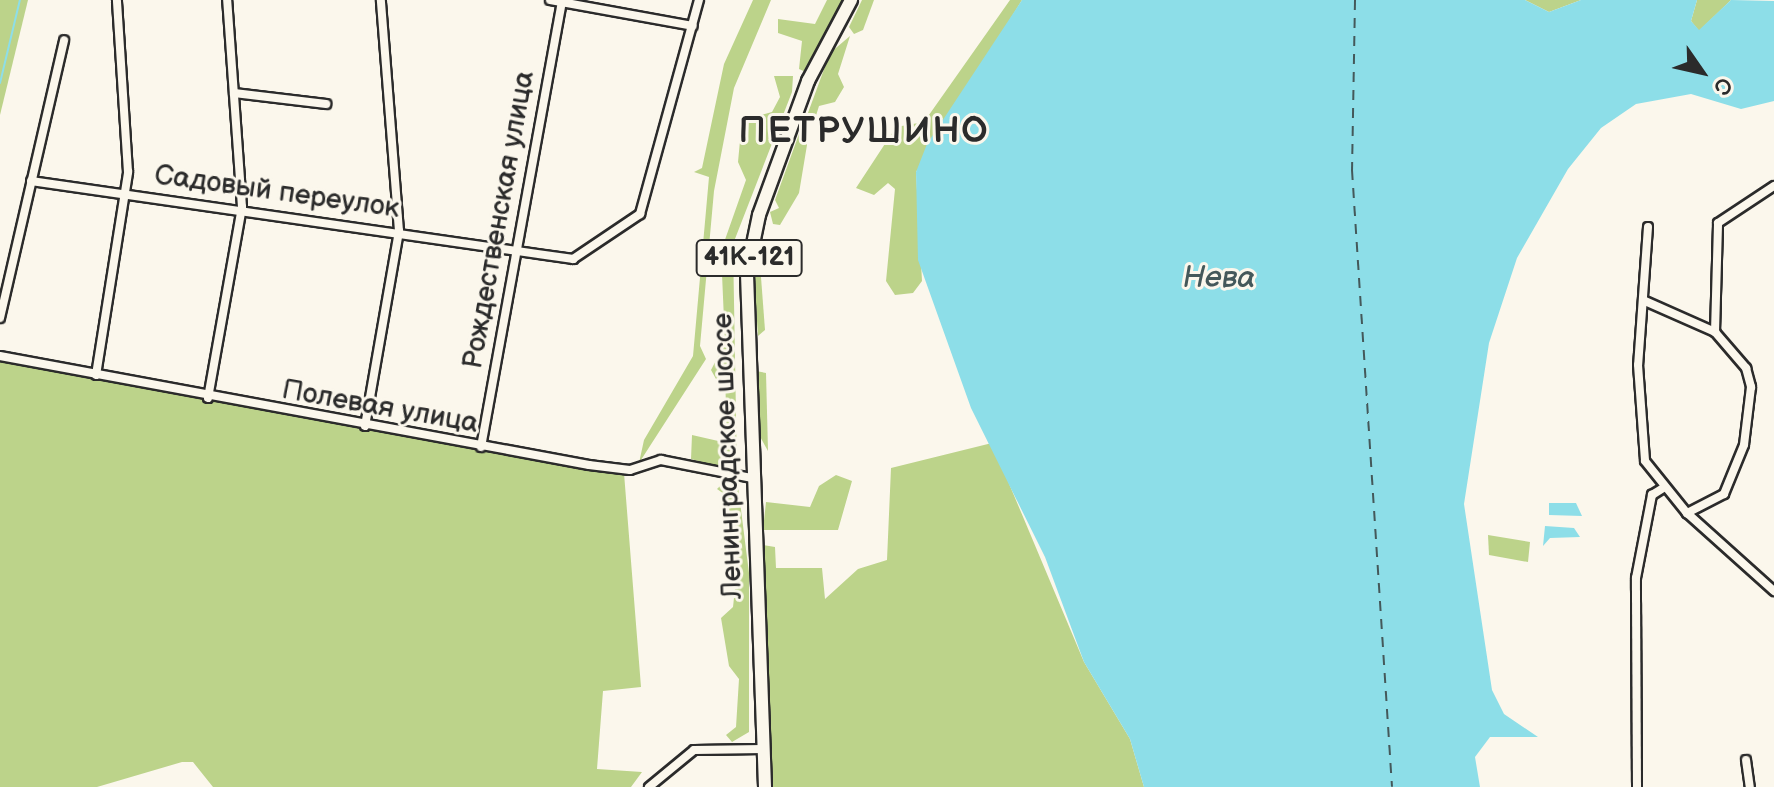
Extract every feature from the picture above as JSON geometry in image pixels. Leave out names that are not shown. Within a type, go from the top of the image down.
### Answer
[{"type":"main road","name":"Ленинградское шоссе","points":[[765,787],[746,303],[754,234],[808,81],[851,0]]},
{"type":"street","points":[[96,375],[125,194],[117,0]]},
{"type":"street","points":[[208,398],[242,207],[227,0]]},
{"type":"street","points":[[365,426],[399,231],[381,0]]},
{"type":"street","points":[[550,0],[693,26]]},
{"type":"street","name":"Садовый переулок","points":[[31,181],[242,207],[573,259],[640,214],[699,0]]},
{"type":"street","name":"Рождественская улица","points":[[481,447],[562,1]]},
{"type":"street","points":[[0,318],[64,40]]},
{"type":"street","points":[[234,93],[326,104]]},
{"type":"street","points":[[1715,332],[1718,223],[1774,186]]},
{"type":"street","points":[[1648,227],[1640,434],[1645,461],[1663,488],[1687,513],[1774,591]]},
{"type":"street","points":[[1645,301],[1715,332],[1746,368],[1752,405],[1724,494],[1687,513]]},
{"type":"street","name":"Полевая улица","points":[[0,356],[208,398],[481,447],[630,470],[661,460],[701,464],[752,478]]},
{"type":"street","points":[[1637,787],[1636,578],[1652,495],[1663,488]]},
{"type":"street","points":[[649,787],[694,750],[763,749]]},
{"type":"street","points":[[1746,760],[1750,787]]},
{"type":"green space","points":[[0,0],[28,0],[0,115]]},
{"type":"green space","points":[[753,0],[771,0],[734,88],[714,191],[700,346],[706,359],[639,463],[644,440],[693,356],[709,177],[694,172],[702,168],[724,64]]},
{"type":"green space","points":[[827,0],[843,0],[808,73],[799,69],[802,41],[778,33],[778,19],[815,24]]},
{"type":"green space","points":[[862,0],[874,0],[863,30],[854,34],[849,27]]},
{"type":"green space","points":[[1010,0],[1022,0],[916,172],[922,281],[913,293],[895,295],[886,281],[895,189],[888,183],[874,195],[856,188],[896,127],[924,122]]},
{"type":"green space","points":[[1525,0],[1581,0],[1549,12]]},
{"type":"green space","points":[[1697,0],[1731,0],[1699,31],[1691,21]]},
{"type":"green space","points":[[850,36],[838,74],[844,87],[835,102],[819,106],[814,122],[805,121],[830,53]]},
{"type":"green space","points":[[774,76],[793,76],[792,92],[733,244],[737,472],[691,459],[692,435],[727,443],[725,373],[716,379],[711,370],[725,343],[721,251],[746,180],[738,162],[741,130],[747,119],[772,112],[780,97]]},
{"type":"green space","points":[[799,134],[807,134],[807,145],[799,193],[780,225],[773,224],[770,212],[779,208],[775,200]]},
{"type":"green space","points":[[760,264],[765,330],[758,336],[754,277]]},
{"type":"green space","points":[[0,360],[624,473],[641,687],[603,691],[597,769],[642,772],[631,787],[213,787],[193,762],[182,762],[97,787],[0,787]]},
{"type":"green space","points":[[756,371],[766,373],[768,451],[758,433]]},
{"type":"green space","points":[[992,443],[1084,662],[1130,739],[1144,787],[772,787],[763,545],[775,547],[776,568],[822,568],[825,599],[858,569],[887,560],[891,468]]},
{"type":"green space","points":[[836,475],[852,481],[838,530],[763,530],[766,502],[810,507],[819,486]]},
{"type":"green space","points":[[725,481],[738,486],[749,573],[749,732],[732,742],[726,735],[736,727],[739,679],[729,666],[721,618],[733,607],[738,561],[727,496],[717,489]]},
{"type":"green space","points":[[1488,535],[1530,542],[1528,562],[1489,555]]},
{"type":"water","name":"Нева","points":[[1022,0],[1525,0],[1549,12],[1581,0],[1697,0],[1691,21],[1699,30],[1731,0],[1774,1],[1774,101],[1741,109],[1691,94],[1636,104],[1601,128],[1568,169],[1517,258],[1489,343],[1464,504],[1492,690],[1504,714],[1538,737],[1490,737],[1475,757],[1480,787],[1144,787],[1130,739],[1084,662],[1045,557],[971,408],[918,260],[916,172],[927,144]]},
{"type":"water","points":[[1549,503],[1576,503],[1582,516],[1549,515]]},
{"type":"water","points":[[1545,526],[1574,528],[1580,537],[1550,538],[1543,546]]},
{"type":"waterway","points":[[0,83],[20,0]]},
{"type":"ferry route","points":[[1355,0],[1352,170],[1392,787]]},
{"type":"district","name":"ПЕТРУШИНО","points":[[864,132]]}]
